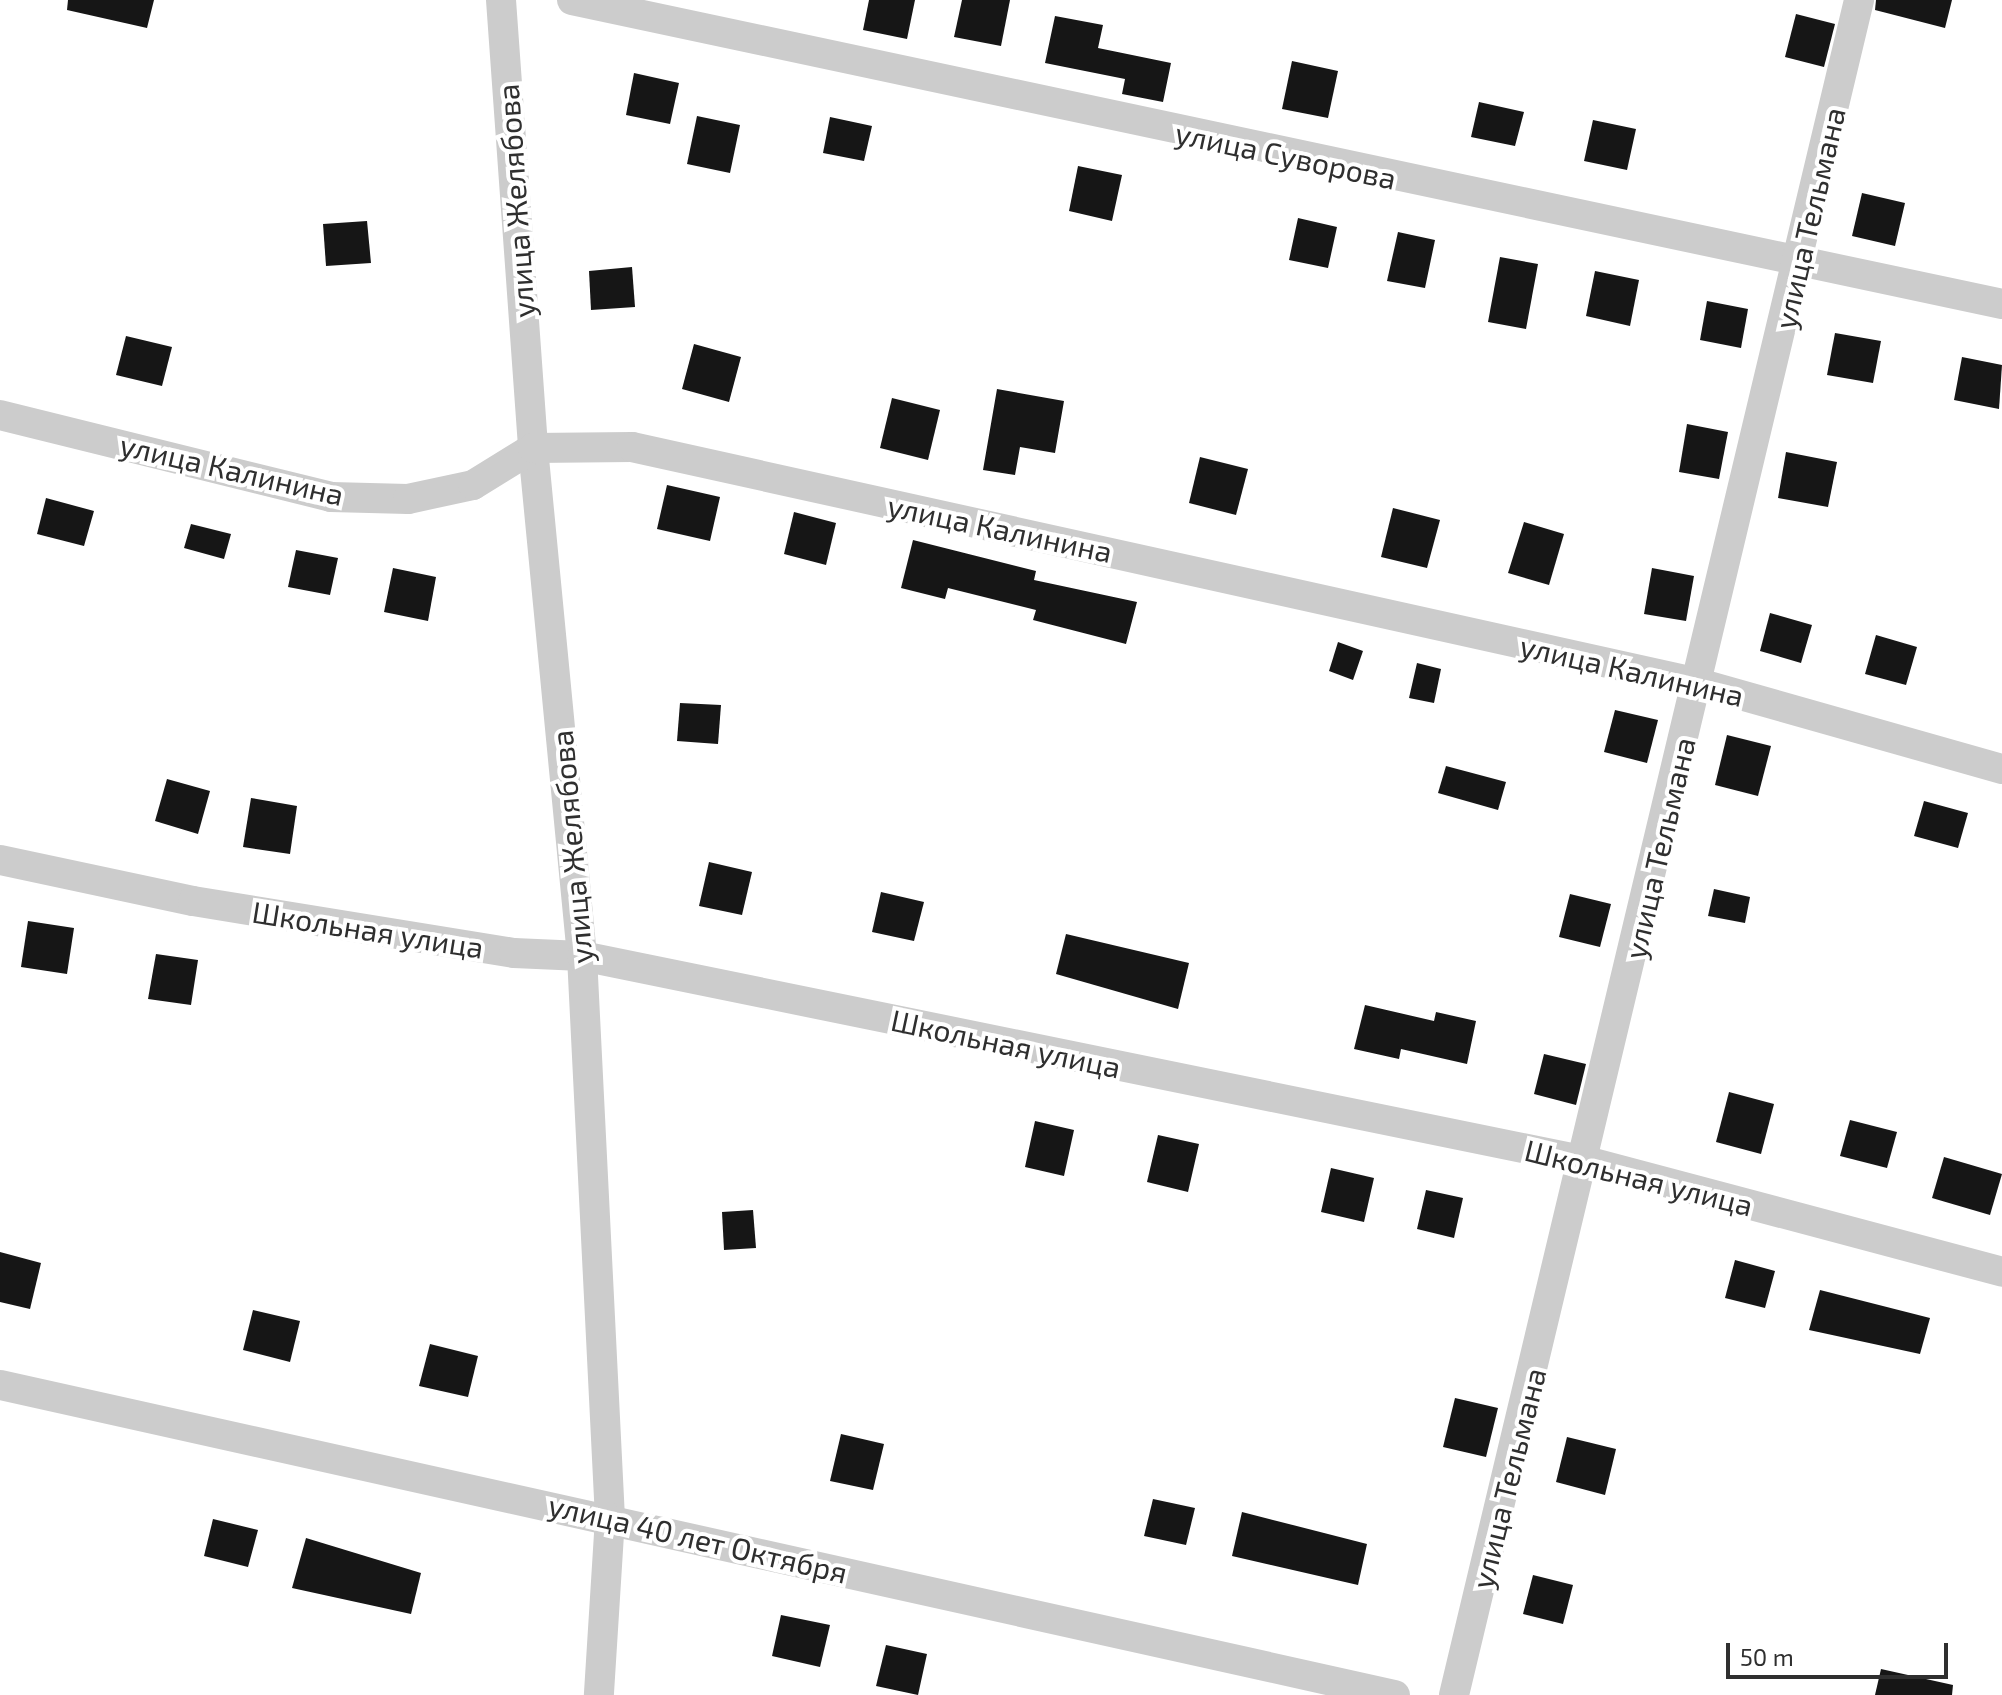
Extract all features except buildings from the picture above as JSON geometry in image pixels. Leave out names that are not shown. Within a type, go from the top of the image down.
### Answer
[{"type":"street","name":"улица Желябова","points":[[501,0],[533,448],[582,956],[610,1518],[599,1695]]},
{"type":"street","name":"улица Суворова","points":[[572,0],[1799,266],[2002,304]]},
{"type":"street","name":"улица Тельмана","points":[[1454,1695],[1586,1161],[1799,266],[1859,0]]},
{"type":"street","name":"улица Калинина","points":[[0,415],[331,497],[408,499],[473,485],[533,448],[632,447],[1698,683],[2002,769]]},
{"type":"street","name":"Школьная улица","points":[[0,860],[193,901],[514,953],[582,956],[1586,1161],[2002,1272]]},
{"type":"street","name":"улица 40 лет Октября","points":[[0,1385],[610,1518],[1395,1695]]}]
